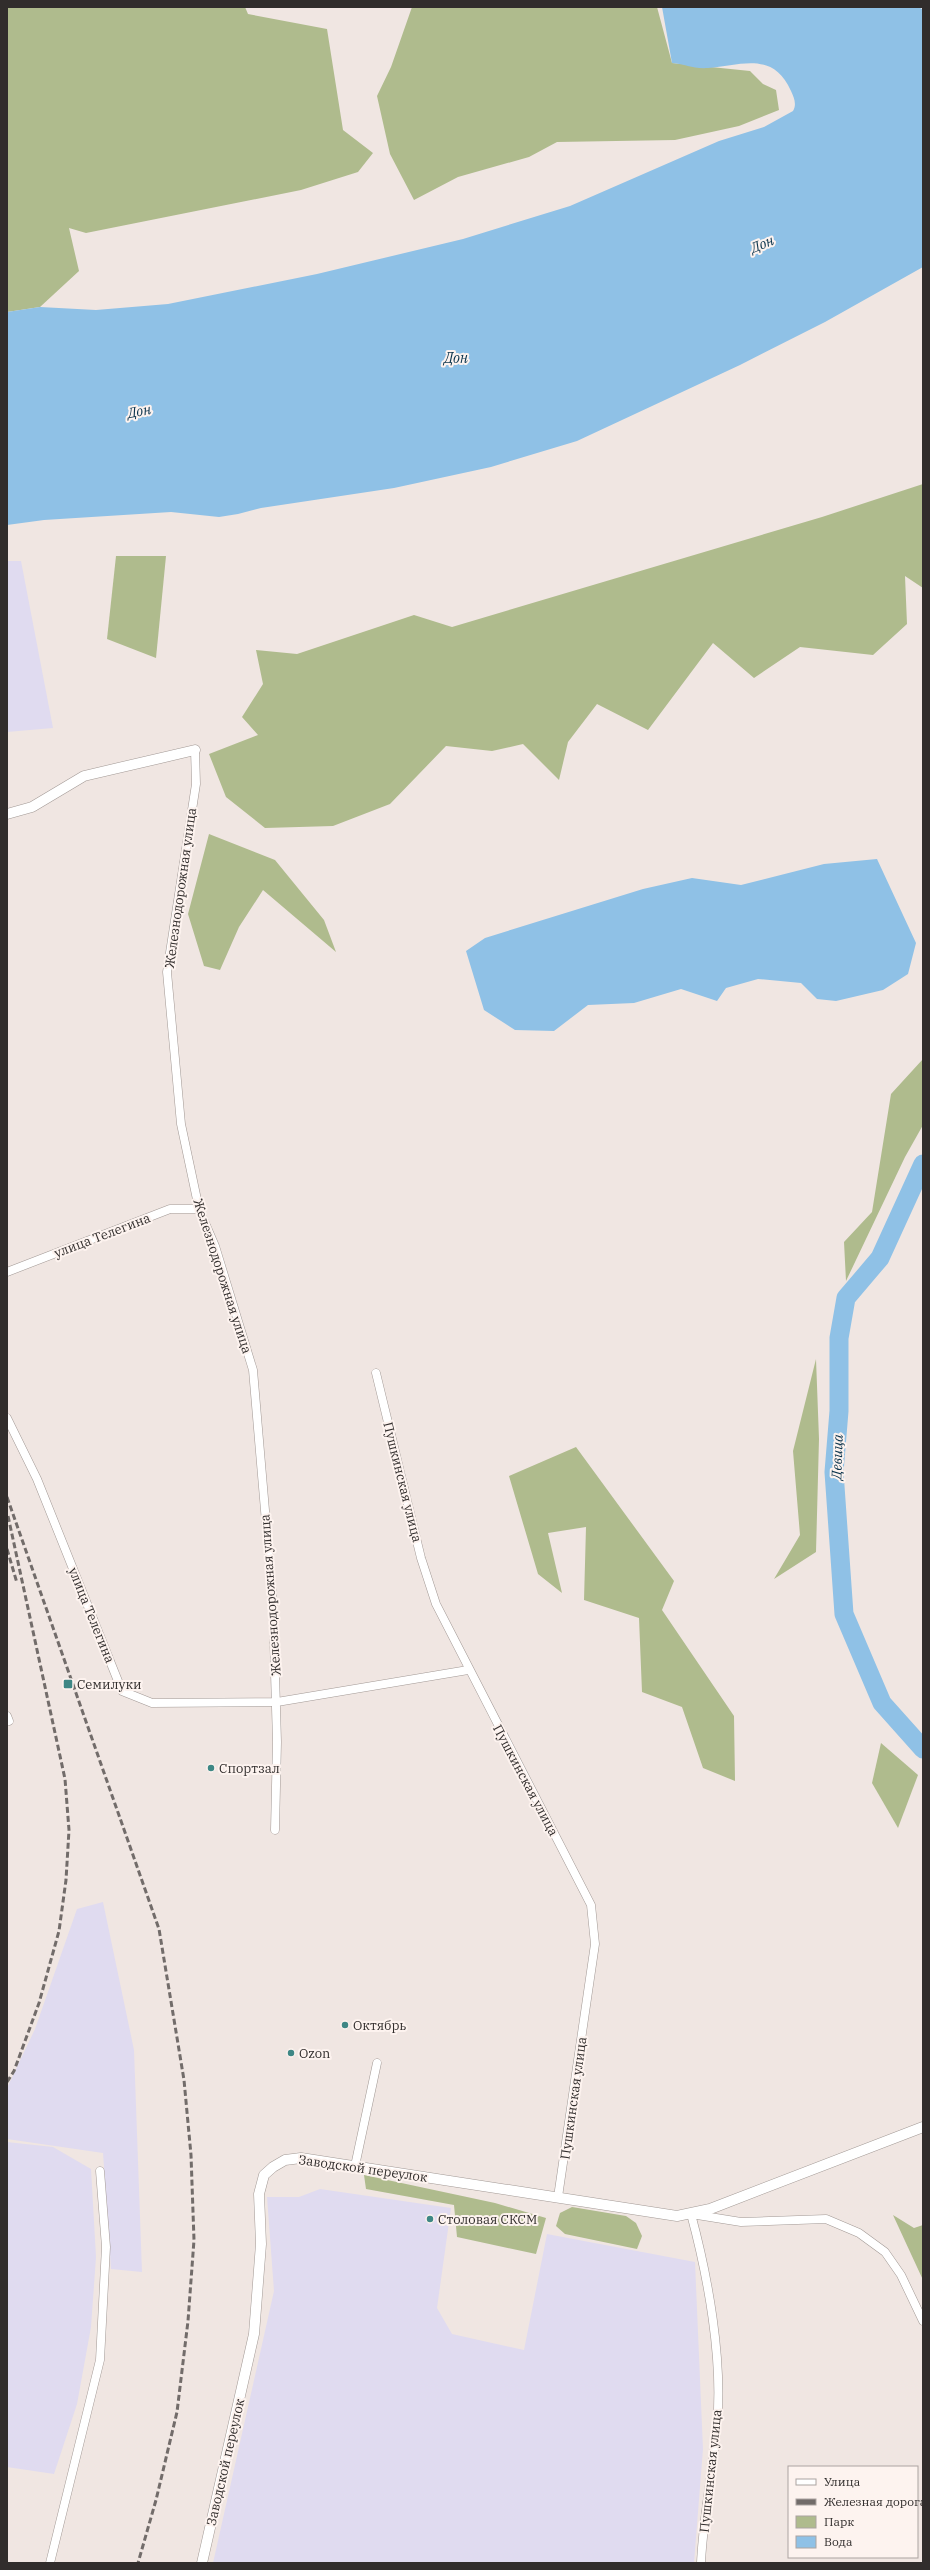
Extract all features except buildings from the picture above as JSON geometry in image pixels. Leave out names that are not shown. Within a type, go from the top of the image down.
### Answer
[{"type":"street","points":[[7,814],[32,807],[84,776],[195,750]]},
{"type":"street","name":"Железнодорожная улица","points":[[195,750],[196,784],[167,972],[181,1124],[199,1209],[215,1246],[253,1370],[273,1604],[277,1702],[275,1830]]},
{"type":"street","name":"улица Телегина","points":[[7,1272],[170,1209],[199,1209]]},
{"type":"street","name":"Пушкинская улица","points":[[376,1373],[423,1565],[436,1604],[468,1670],[591,1905],[595,1944],[558,2198]]},
{"type":"street","name":"улица Телегина","points":[[7,1418],[37,1479],[122,1691],[152,1703],[277,1702],[468,1670]]},
{"type":"street","points":[[355,2166],[377,2063]]},
{"type":"street","name":"Заводской переулок","points":[[202,2563],[254,2334],[261,2244],[259,2194],[264,2175],[285,2160],[301,2158],[639,2212],[677,2216],[710,2210],[923,2127]]},
{"type":"street","points":[[50,2563],[100,2360],[106,2247],[100,2172]]},
{"type":"street","points":[[691,2214],[741,2222],[826,2219],[859,2233],[885,2252],[901,2275],[923,2321]]},
{"type":"street","name":"Пушкинская улица","points":[[691,2214],[703,2259],[710,2303],[716,2371],[718,2423],[701,2563]]},
{"type":"shaded area","points":[[7,561],[21,561],[53,728],[7,732]]},
{"type":"shaded area","points":[[103,1902],[134,2050],[142,2272],[111,2269],[103,2153],[7,2139],[7,2088],[35,2029],[77,1909]]},
{"type":"shaded area","points":[[7,2142],[53,2147],[91,2169],[96,2257],[91,2327],[77,2404],[54,2474],[7,2467]]},
{"type":"shaded area","points":[[320,2189],[451,2208],[437,2308],[452,2334],[524,2350],[547,2234],[695,2262],[703,2449],[694,2563],[213,2563],[274,2291],[267,2197],[299,2197]]},
{"type":"green space","points":[[7,7],[245,7],[248,14],[327,29],[343,130],[373,153],[358,172],[301,190],[86,233],[69,228],[79,271],[40,307],[7,312]]},
{"type":"green space","points":[[412,7],[657,7],[672,63],[750,71],[763,84],[776,90],[779,110],[739,126],[675,140],[557,142],[529,157],[458,177],[414,200],[390,154],[377,96],[391,67]]},
{"type":"green space","points":[[923,484],[923,588],[905,576],[907,624],[873,655],[800,647],[754,678],[713,643],[648,730],[597,704],[568,742],[559,780],[523,744],[492,751],[446,746],[390,804],[333,826],[265,828],[226,797],[209,754],[258,735],[242,717],[263,684],[256,650],[297,654],[414,615],[452,627],[822,517]]},
{"type":"green space","points":[[116,556],[166,556],[156,658],[107,639]]},
{"type":"green space","points":[[209,834],[275,860],[324,920],[336,952],[263,890],[239,927],[220,970],[204,966],[188,914]]},
{"type":"green space","points":[[923,1059],[923,1125],[905,1157],[846,1281],[844,1242],[872,1212],[891,1094]]},
{"type":"green space","points":[[816,1359],[819,1439],[816,1552],[774,1579],[800,1535],[793,1451]]},
{"type":"green space","points":[[576,1447],[674,1581],[662,1610],[734,1716],[735,1781],[703,1768],[682,1707],[642,1692],[639,1618],[584,1600],[586,1527],[548,1533],[562,1593],[538,1574],[509,1476]]},
{"type":"green space","points":[[881,1743],[918,1775],[898,1828],[872,1783]]},
{"type":"green space","points":[[364,2175],[495,2203],[546,2218],[536,2254],[457,2237],[454,2205],[366,2189]]},
{"type":"green space","points":[[572,2207],[626,2216],[636,2223],[642,2236],[637,2249],[565,2234],[556,2226],[560,2213]]},
{"type":"green space","points":[[893,2215],[914,2228],[923,2225],[923,2280]]},
{"type":"water","name":"Дон","points":[[662,7],[919,7],[923,10],[923,267],[825,322],[740,365],[577,441],[491,467],[394,488],[261,508],[219,517],[171,512],[44,520],[7,525],[7,312],[40,307],[96,310],[168,304],[317,274],[463,239],[570,206],[719,141],[764,127],[793,111],[795,106],[794,99],[784,78],[775,70],[766,65],[744,63],[702,68],[672,63]]},
{"type":"water","points":[[877,859],[916,943],[908,974],[883,990],[836,1001],[817,999],[801,983],[758,979],[726,988],[717,1001],[681,989],[634,1003],[588,1005],[554,1031],[515,1030],[484,1010],[466,951],[485,938],[643,889],[692,878],[741,885],[824,864]]},
{"type":"waterway","name":"Девица","points":[[923,1164],[880,1258],[846,1298],[839,1338],[839,1411],[834,1472],[844,1614],[882,1703],[923,1749]]},
{"type":"railway","points":[[7,1497],[159,1929],[184,2080],[191,2155],[194,2240],[188,2321],[177,2412],[156,2500],[138,2563]]},
{"type":"railway","points":[[7,2082],[14,2071],[39,2003],[59,1931],[66,1880],[69,1830],[65,1779],[8,1516]]},
{"type":"railway","points":[[7,1549],[17,1583]]},
{"type":"place","name":"Семилуки","points":[[68,1684]]},
{"type":"place","name":"Спортзал","points":[[211,1768]]},
{"type":"place","name":"Октябрь","points":[[345,2025]]},
{"type":"place","name":"Ozon","points":[[291,2053]]},
{"type":"place","name":"Столовая СКСМ","points":[[430,2219]]}]
